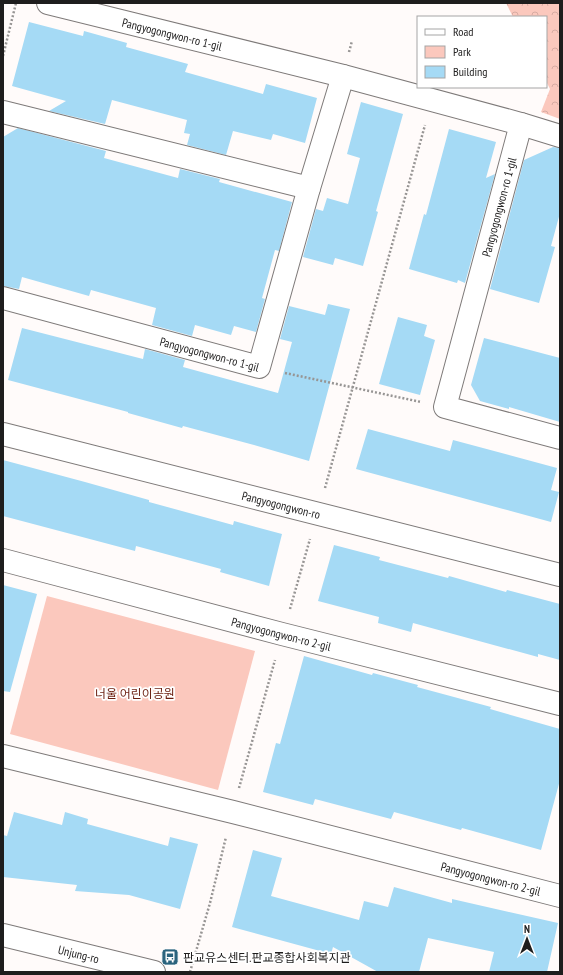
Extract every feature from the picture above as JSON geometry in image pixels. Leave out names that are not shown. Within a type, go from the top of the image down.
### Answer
[{"type":"street","name":"Pangyogongwon-ro 1-gil","points":[[48,3],[343,76],[522,124],[560,136]]},
{"type":"street","name":"Pangyogongwon-ro 1-gil","points":[[3,298],[259,367],[309,188],[343,76]]},
{"type":"street","points":[[3,112],[309,188]]},
{"type":"street","name":"Pangyogongwon-ro 1-gil","points":[[445,407],[522,124]]},
{"type":"street","points":[[445,407],[560,438]]},
{"type":"street","name":"Pangyogongwon-ro","points":[[3,434],[560,574]]},
{"type":"street","name":"Pangyogongwon-ro 2-gil","points":[[3,560],[282,634],[560,704]]},
{"type":"street","name":"Pangyogongwon-ro 2-gil","points":[[3,756],[233,812],[560,896]]},
{"type":"street","name":"Unjung-ro","points":[[3,935],[154,972]]},
{"type":"path","points":[[3,56],[16,3]]},
{"type":"path","points":[[190,972],[282,634],[318,514],[432,100]]},
{"type":"path","points":[[259,367],[445,407]]},
{"type":"green space","points":[[506,3],[560,3],[560,119],[541,112],[550,89],[547,83],[547,16],[512,16]]},
{"type":"green space","name":"너울 어린이공원","points":[[47,596],[255,651],[218,790],[10,734]]},
{"type":"building","points":[[29,22],[83,36],[84,31],[127,43],[126,47],[188,64],[185,72],[263,94],[266,84],[317,98],[305,143],[273,134],[271,140],[233,131],[226,155],[187,145],[190,134],[184,133],[187,120],[112,100],[105,124],[49,111],[66,101],[12,86]]},
{"type":"building","points":[[361,102],[403,114],[376,211],[378,212],[363,266],[335,258],[333,265],[303,257],[316,209],[323,211],[327,198],[348,204],[360,158],[347,154]]},
{"type":"building","points":[[18,128],[106,151],[104,158],[178,178],[180,169],[220,179],[219,182],[292,202],[279,251],[275,250],[262,298],[265,299],[256,332],[234,326],[231,335],[195,325],[192,336],[152,325],[156,308],[91,290],[89,296],[22,277],[19,289],[3,286],[3,137]]},
{"type":"building","points":[[449,129],[496,142],[486,178],[495,174],[465,283],[458,280],[457,283],[409,269],[424,214],[426,215]]},
{"type":"building","points":[[553,147],[560,148],[560,213],[551,246],[555,247],[539,303],[490,289],[524,160]]},
{"type":"building","points":[[328,304],[350,309],[309,461],[8,380],[22,328],[143,359],[145,349],[185,360],[183,367],[278,393],[292,342],[280,339],[289,306],[325,315]]},
{"type":"building","points":[[398,317],[427,325],[424,336],[435,340],[420,395],[379,384]]},
{"type":"building","points":[[484,338],[560,358],[560,422],[509,407],[509,409],[480,401],[471,385]]},
{"type":"building","points":[[368,429],[450,451],[453,440],[557,468],[551,490],[559,492],[551,522],[356,469]]},
{"type":"building","points":[[3,460],[149,500],[149,502],[233,525],[234,521],[282,534],[269,586],[220,572],[221,569],[136,546],[135,551],[3,516]]},
{"type":"building","points":[[334,545],[380,557],[379,560],[560,604],[560,660],[538,654],[538,657],[413,623],[411,632],[378,623],[379,617],[318,601]]},
{"type":"building","points":[[3,585],[37,594],[10,692],[3,691]]},
{"type":"building","points":[[304,656],[372,675],[373,673],[418,685],[417,687],[491,707],[490,709],[560,729],[560,780],[541,850],[462,828],[461,830],[394,812],[391,819],[315,799],[313,805],[263,792],[276,743],[280,744]]},
{"type":"building","points":[[14,812],[62,825],[65,812],[88,819],[87,824],[168,846],[170,837],[198,844],[180,909],[129,895],[75,891],[77,885],[3,877],[3,835],[7,836]]},
{"type":"building","points":[[253,850],[282,858],[271,896],[359,920],[364,901],[388,907],[394,887],[452,903],[452,899],[558,923],[547,972],[489,972],[494,952],[428,938],[419,972],[378,972],[333,947],[331,954],[232,927]]},
{"type":"place","name":"판교유스센터.판교종합사회복지관","points":[[170,957]]}]
